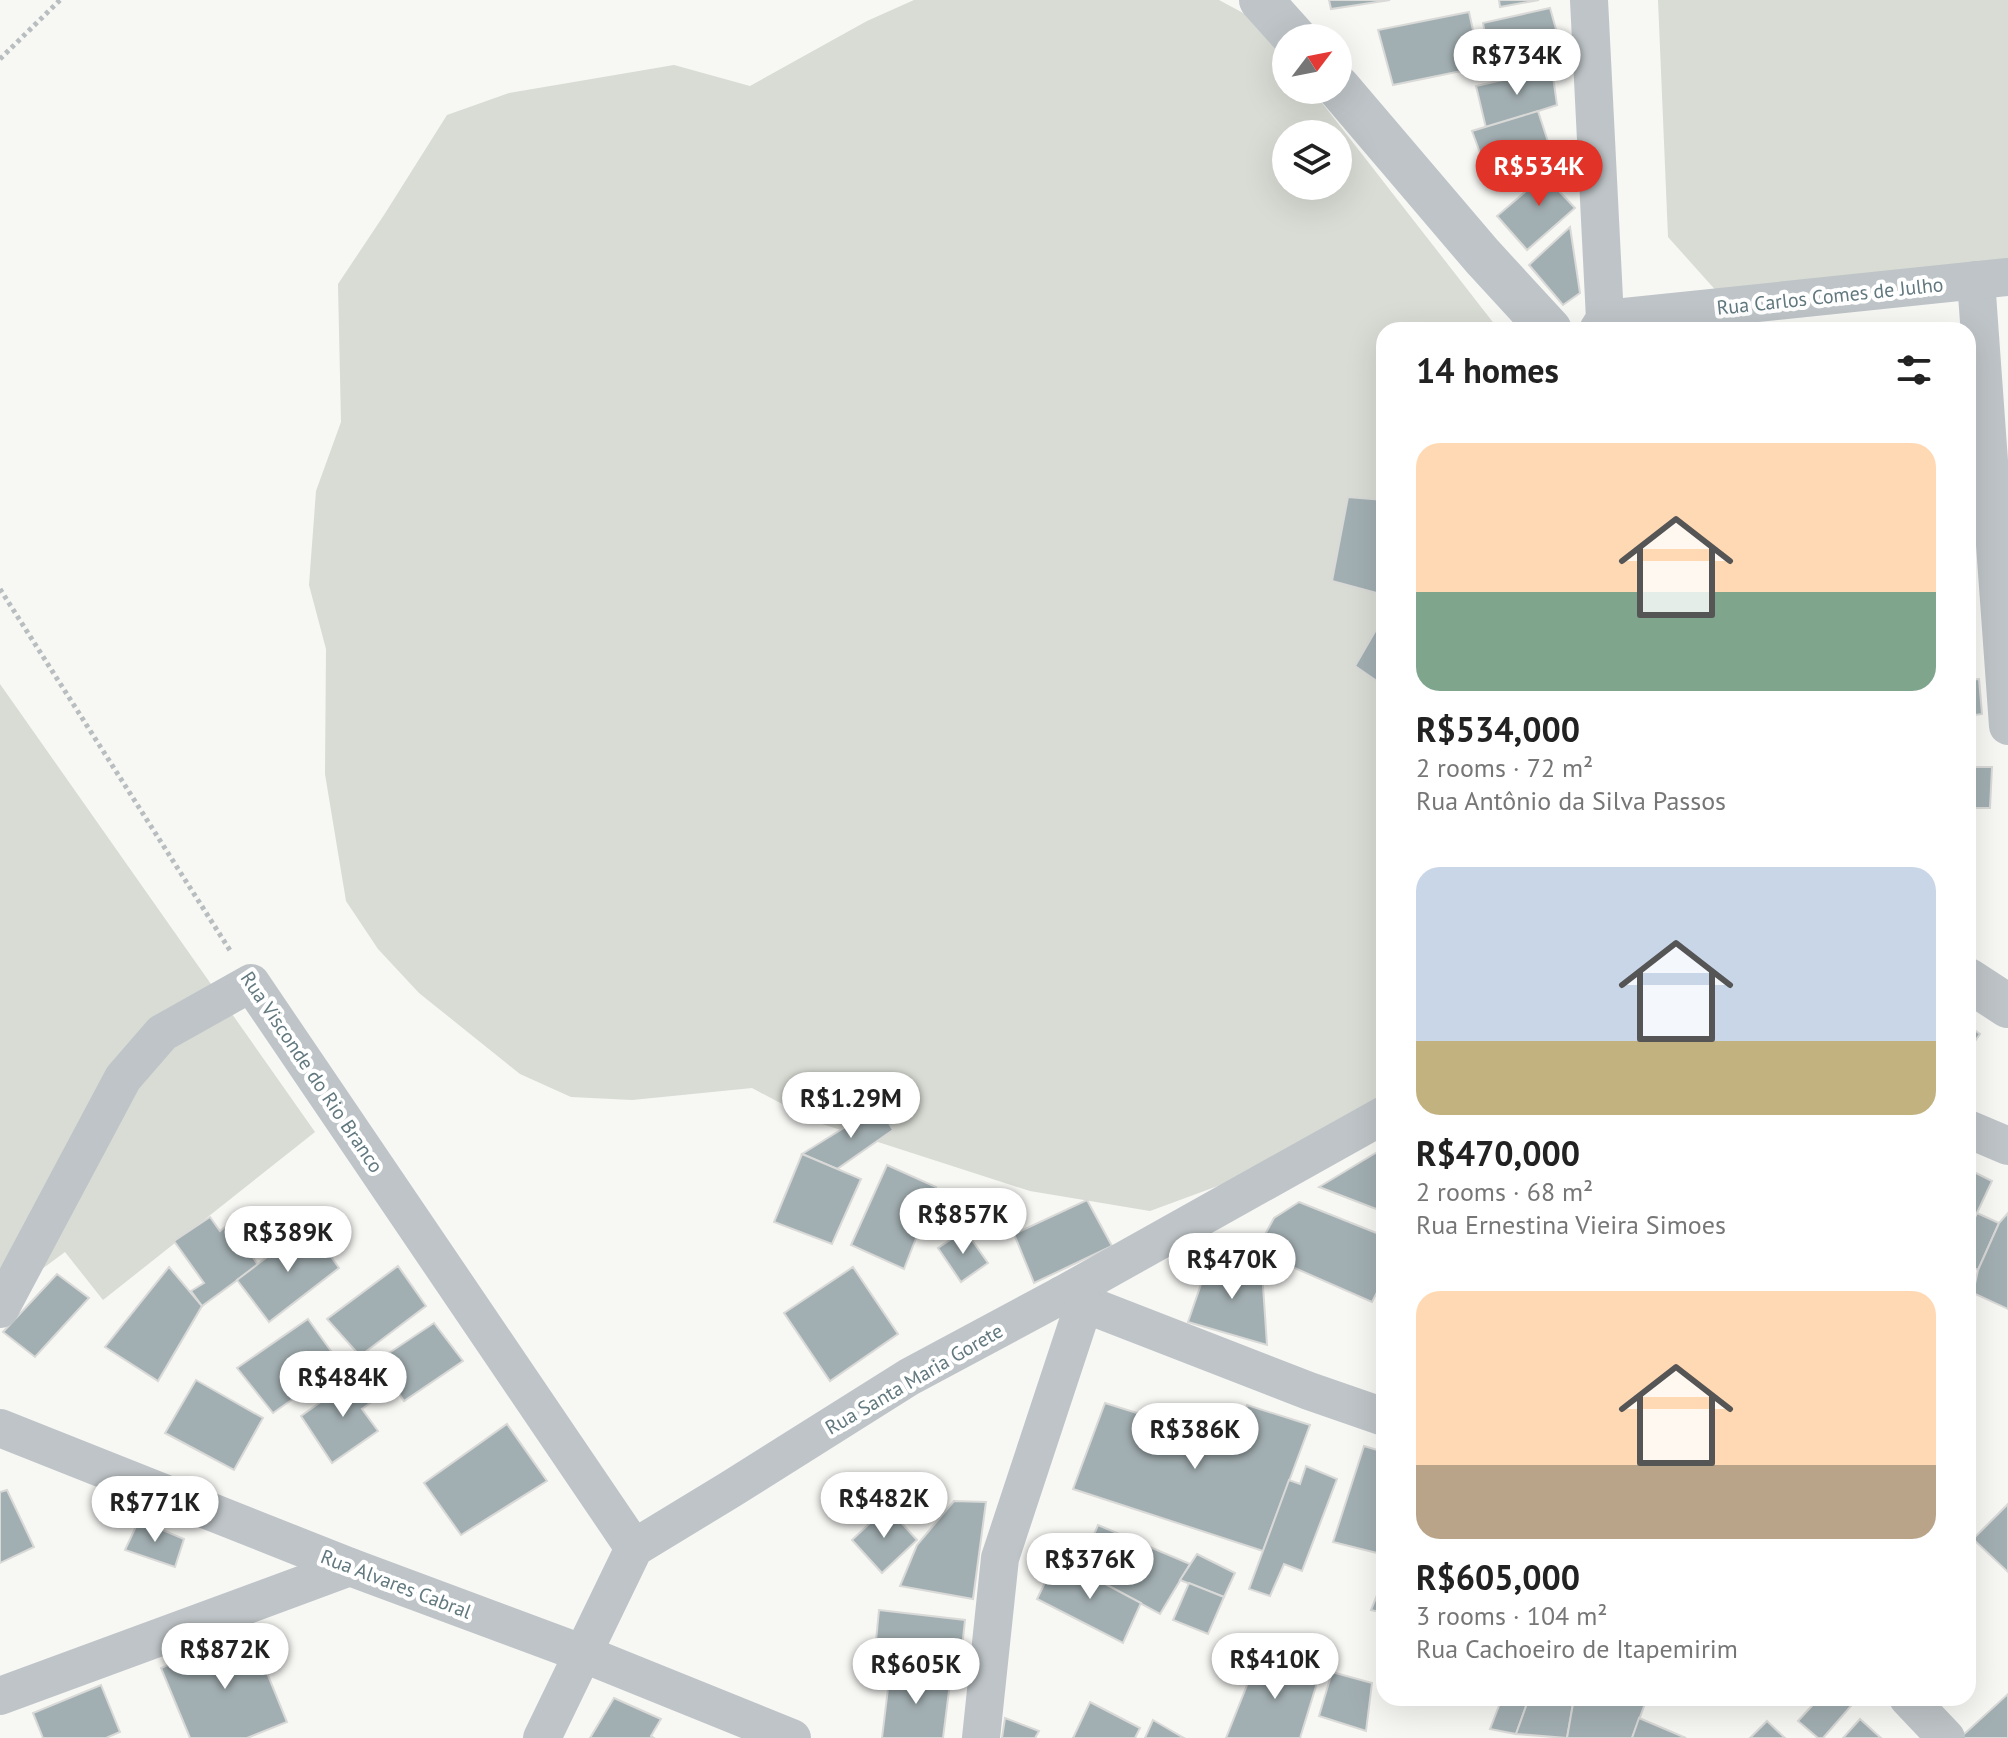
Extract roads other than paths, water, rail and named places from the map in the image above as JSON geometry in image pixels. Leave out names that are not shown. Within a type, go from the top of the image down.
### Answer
[{"type":"street","points":[[1261,0],[1282,24]]},
{"type":"street","points":[[1589,0],[1602,322]]},
{"type":"street","points":[[1352,103],[1543,322]]},
{"type":"street","points":[[1992,278],[2008,726]]},
{"type":"street","name":"Rua Carlos Comes de Julho","points":[[1627,322],[1992,278]]},
{"type":"street","name":"Rua Visconde do Rio Branco","points":[[0,1309],[123,1078],[162,1033],[251,983],[634,1548]]},
{"type":"street","points":[[1976,985],[2008,1006]]},
{"type":"street","name":"Rua Santa Maria Gorete","points":[[634,1548],[909,1377],[1073,1300],[1376,1120]]},
{"type":"street","points":[[1976,1132],[2008,1146]]},
{"type":"street","points":[[981,1738],[1000,1558],[1073,1300],[1376,1414]]},
{"type":"street","name":"Rua Alvares Cabral","points":[[0,1428],[350,1567],[584,1654],[792,1738]]},
{"type":"street","points":[[542,1738],[634,1548]]},
{"type":"street","points":[[0,1696],[350,1567]]},
{"type":"street","points":[[1916,1706],[1946,1738]]}]
